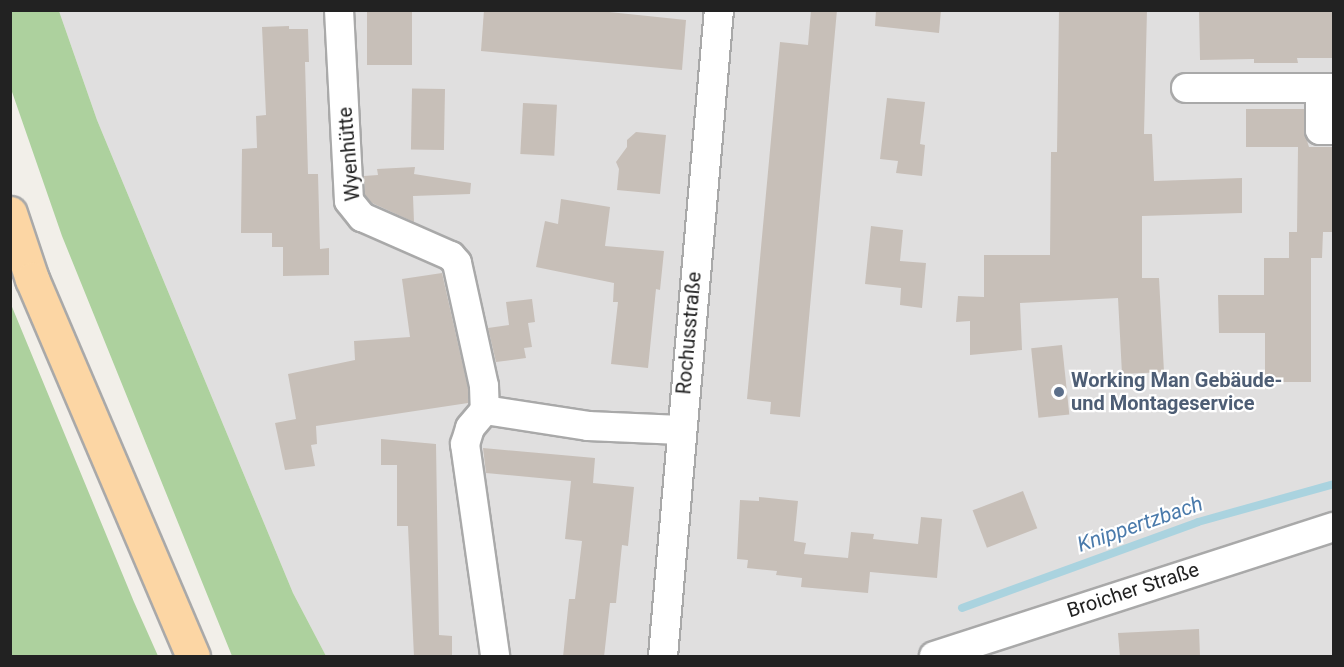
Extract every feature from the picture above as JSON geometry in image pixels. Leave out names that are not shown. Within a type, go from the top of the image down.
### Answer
[{"type":"main road","points":[[10,213],[32,279],[193,657]]},
{"type":"street","name":"Wyenhütte","points":[[339,10],[349,201],[362,217],[451,256],[457,263],[484,386],[485,410]]},
{"type":"street","name":"Rochusstraße","points":[[663,657],[719,10]]},
{"type":"street","points":[[1186,88],[1327,88],[1320,130],[1334,130]]},
{"type":"street","points":[[495,657],[465,444],[470,428],[485,410],[588,426],[681,430]]},
{"type":"street","name":"Broicher Straße","points":[[934,657],[1334,527]]},
{"type":"shaded area","points":[[59,11],[1333,11],[1333,656],[326,656],[293,593],[97,120]]},
{"type":"green space","points":[[10,11],[59,11],[97,120],[293,593],[326,656],[232,656],[62,236],[11,89]]},
{"type":"green space","points":[[10,302],[134,602],[158,656],[11,656]]},
{"type":"building","points":[[367,10],[412,10],[412,65],[367,65]]},
{"type":"building","points":[[484,10],[590,10],[686,20],[682,70],[481,51]]},
{"type":"building","points":[[811,10],[837,10],[800,417],[770,414],[771,402],[747,399],[780,42],[808,45]]},
{"type":"building","points":[[876,10],[941,10],[939,33],[875,26]]},
{"type":"building","points":[[1059,10],[1147,10],[1144,134],[1152,134],[1154,181],[1242,178],[1242,213],[1142,216],[1142,278],[1159,278],[1164,372],[1122,374],[1118,298],[1020,303],[1022,350],[970,355],[970,321],[956,322],[958,296],[984,297],[984,255],[1050,255],[1051,152],[1057,152]]},
{"type":"building","points":[[1199,10],[1334,10],[1334,58],[1297,58],[1298,63],[1254,63],[1254,59],[1200,60]]},
{"type":"building","points":[[289,26],[289,29],[308,29],[309,62],[305,62],[308,174],[318,174],[320,249],[329,248],[329,275],[283,276],[283,247],[272,247],[272,233],[241,233],[242,149],[257,148],[256,116],[266,115],[262,27]]},
{"type":"building","points":[[412,88],[445,89],[444,150],[411,149]]},
{"type":"building","points":[[887,98],[925,102],[920,144],[925,145],[922,176],[896,173],[898,161],[880,159]]},
{"type":"building","points":[[523,103],[557,105],[554,156],[520,154]]},
{"type":"building","points":[[1246,109],[1304,109],[1304,131],[1309,147],[1334,147],[1334,232],[1323,232],[1322,258],[1311,258],[1311,382],[1265,382],[1265,333],[1219,333],[1218,295],[1264,295],[1264,258],[1289,258],[1289,232],[1297,232],[1298,147],[1246,147]]},
{"type":"building","points":[[636,132],[666,135],[660,194],[617,190],[619,169],[616,162],[627,147],[627,140]]},
{"type":"building","points":[[415,167],[414,174],[471,183],[470,194],[413,196],[414,222],[372,203],[365,195],[364,176],[378,175],[377,169]]},
{"type":"building","points":[[561,199],[610,207],[605,246],[664,251],[660,290],[656,289],[648,368],[611,364],[618,302],[613,302],[614,283],[536,267],[545,221],[558,224]]},
{"type":"building","points":[[871,226],[903,230],[900,261],[926,263],[922,308],[900,305],[901,288],[865,284]]},
{"type":"building","points":[[442,273],[468,388],[468,403],[316,426],[317,444],[311,445],[315,466],[285,470],[275,423],[296,419],[288,374],[355,360],[354,341],[410,337],[402,279]]},
{"type":"building","points":[[532,299],[535,322],[528,323],[532,347],[524,348],[526,358],[496,362],[488,328],[509,325],[506,302]]},
{"type":"building","points":[[1062,345],[1069,415],[1038,418],[1031,348]]},
{"type":"building","points":[[381,439],[436,444],[439,635],[452,636],[452,657],[414,657],[408,526],[397,526],[397,465],[381,465]]},
{"type":"building","points":[[483,448],[595,458],[593,483],[634,487],[628,546],[622,545],[616,603],[610,603],[604,657],[563,657],[569,599],[575,599],[582,541],[565,539],[571,481],[486,473]]},
{"type":"building","points":[[1023,491],[1037,528],[987,548],[973,510]]},
{"type":"building","points":[[759,497],[798,501],[794,541],[806,543],[804,554],[848,558],[851,532],[874,534],[873,539],[918,544],[921,517],[942,519],[937,578],[870,572],[868,593],[801,587],[802,578],[776,575],[777,571],[747,568],[748,560],[737,559],[740,500],[759,501]]},
{"type":"building","points":[[1199,629],[1200,657],[1120,657],[1118,633]]},
{"type":"waterway","name":"Knippertzbach","points":[[962,608],[1198,522],[1334,484]]},
{"type":"place","name":"Working Man Gebäude- und Montageservice","points":[[1059,392]]}]
